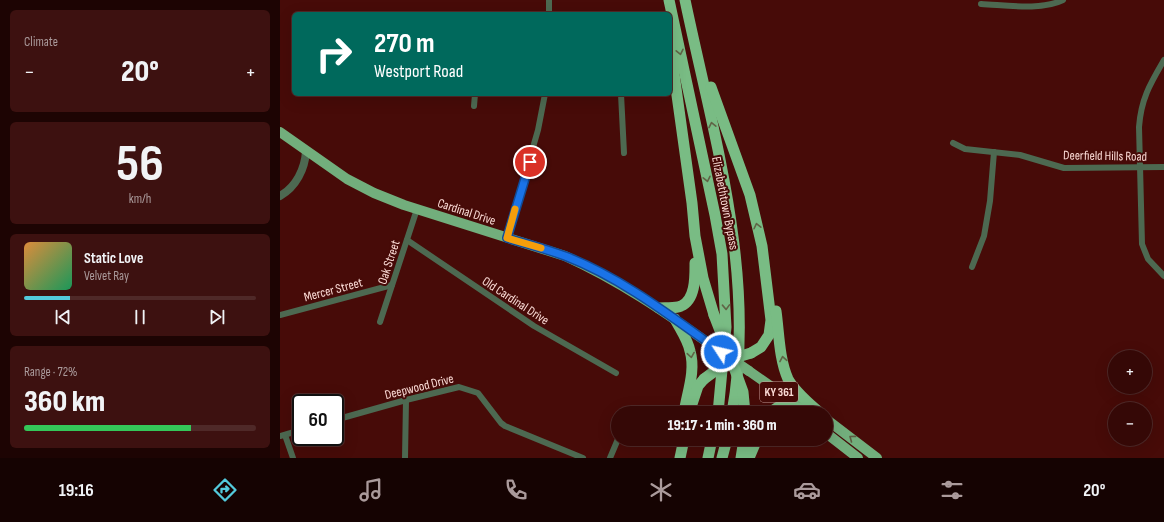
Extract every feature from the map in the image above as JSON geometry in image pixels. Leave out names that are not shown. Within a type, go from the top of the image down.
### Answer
[{"type":"highway","points":[[665,0],[667,12]]},
{"type":"highway","name":"Elizabethtown Bypass","points":[[669,0],[672,12]]},
{"type":"highway","name":"Elizabethtown Bypass","points":[[685,0],[719,156],[736,260],[740,306],[740,334],[739,359],[733,406]]},
{"type":"highway","points":[[689,0],[715,100],[750,195],[775,304],[785,370],[796,390],[813,406]]},
{"type":"highway","name":"Elizabethtown Bypass","points":[[672,14],[714,208],[722,254],[726,327],[719,406]]},
{"type":"highway","points":[[659,308],[681,306],[688,301],[695,278],[695,236],[692,203],[672,59]]},
{"type":"highway","points":[[695,236],[703,278],[714,315],[743,392],[744,406]]},
{"type":"highway","points":[[692,406],[698,386],[704,379],[731,359],[751,353],[761,348],[769,335],[771,320],[762,246]]},
{"type":"highway","points":[[675,319],[690,349],[692,358],[691,377],[685,406]]},
{"type":"highway","points":[[781,406],[785,404],[790,406]]},
{"type":"highway","points":[[680,458],[682,446]]},
{"type":"highway","points":[[708,458],[711,446]]},
{"type":"highway","points":[[722,458],[725,446]]},
{"type":"highway","points":[[741,458],[743,446]]},
{"type":"highway","points":[[749,458],[754,446]]},
{"type":"main road","name":"Cardinal Drive","points":[[280,132],[306,151],[360,186],[389,200],[565,256],[590,268],[659,308],[731,359]]},
{"type":"main road","name":"KY 361","points":[[731,359],[798,406]]},
{"type":"main road","points":[[833,424],[877,458]]},
{"type":"main road","points":[[833,439],[858,458]]},
{"type":"street","points":[[549,0],[549,12]]},
{"type":"street","points":[[980,4],[1039,6],[1054,4],[1063,0]]},
{"type":"street","points":[[1164,60],[1147,89],[1141,104],[1139,167],[1142,244],[1148,259],[1164,276]]},
{"type":"street","points":[[474,106],[475,96]]},
{"type":"street","points":[[507,238],[530,160],[545,96]]},
{"type":"street","points":[[621,96],[624,153]]},
{"type":"street","name":"Deerfield Hills Road","points":[[953,143],[965,149],[1020,155],[1064,168],[1164,167]]},
{"type":"street","points":[[280,196],[287,191],[306,164],[306,151]]},
{"type":"street","points":[[972,267],[984,236],[990,201],[994,152]]},
{"type":"street","name":"Oak Street","points":[[380,322],[417,209]]},
{"type":"street","name":"Old Cardinal Drive","points":[[407,240],[534,326],[616,373]]},
{"type":"street","name":"Mercer Street","points":[[280,315],[392,285]]},
{"type":"street","name":"Deepwood Drive","points":[[344,417],[453,387],[469,389],[482,397],[496,417],[505,426],[583,458]]},
{"type":"street","points":[[405,458],[406,400]]},
{"type":"street","points":[[283,435],[293,458]]},
{"type":"street","points":[[610,458],[615,446]]},
{"type":"slow traffic","points":[[515,209],[507,238],[541,248]]},
{"type":"route","points":[[530,162],[507,238],[565,256],[590,268],[659,308],[721,352]]}]
